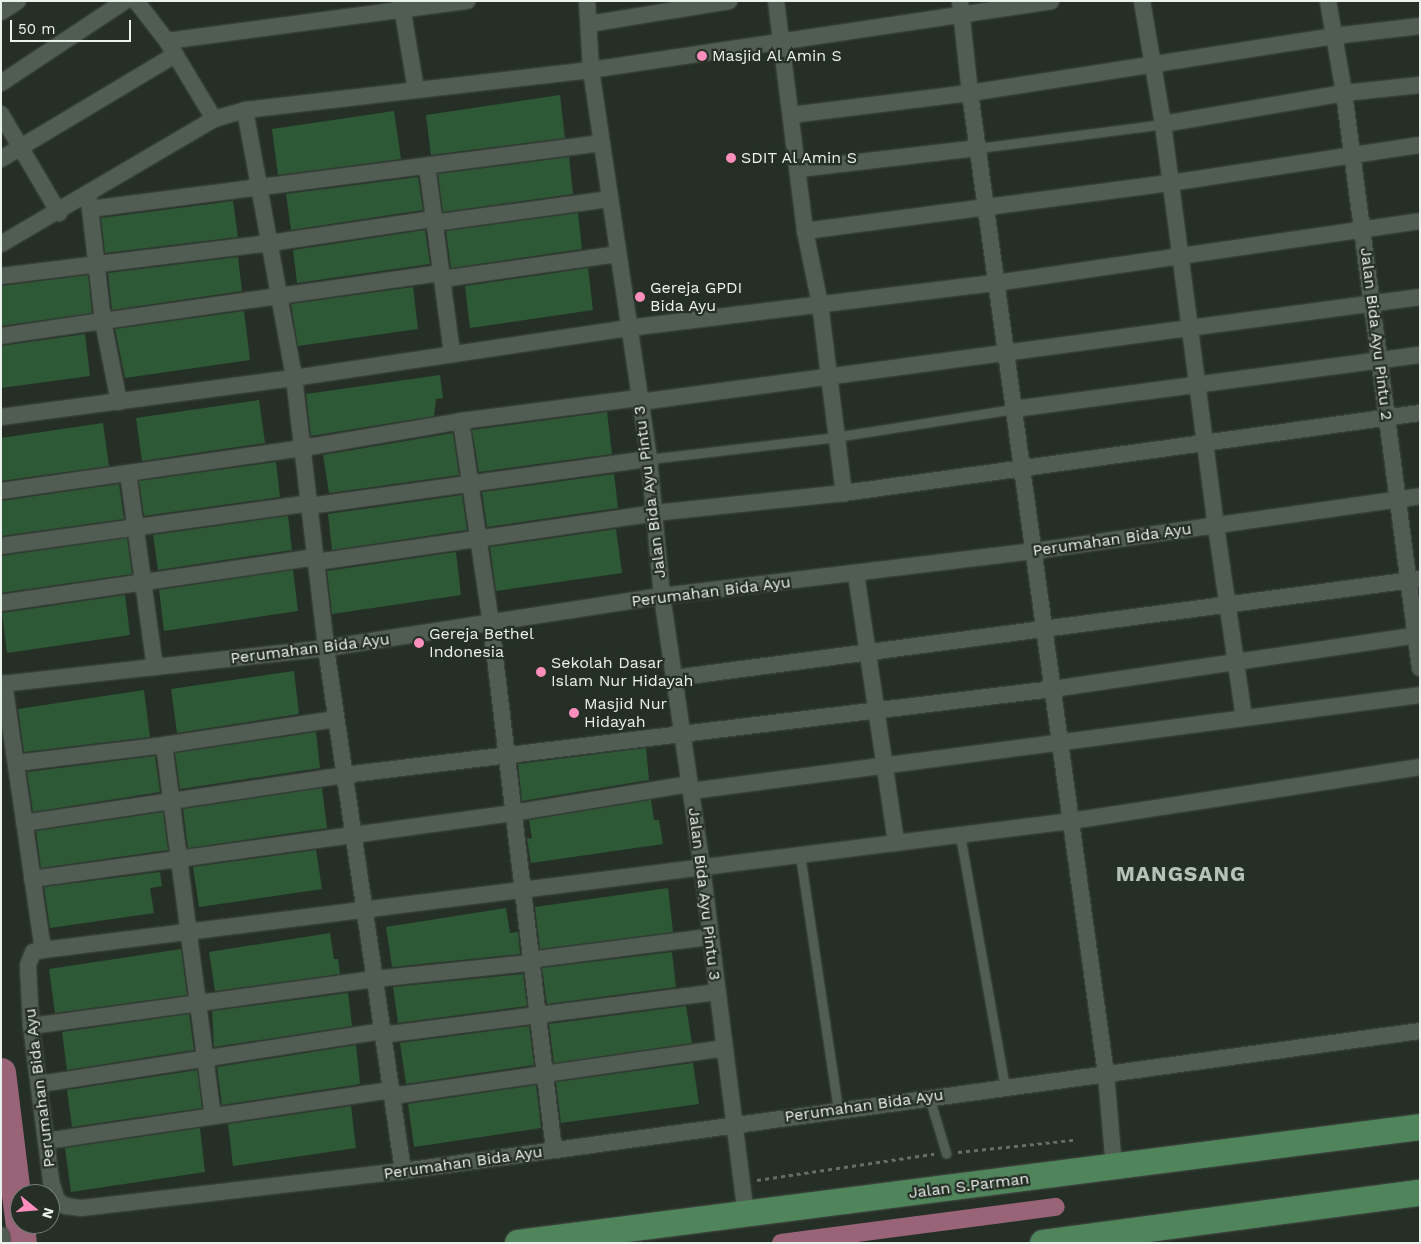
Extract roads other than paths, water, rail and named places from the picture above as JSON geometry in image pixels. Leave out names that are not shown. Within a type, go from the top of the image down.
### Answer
[{"type":"main road","name":"Jalan S.Parman","points":[[518,1243],[1114,1168],[1420,1127]]},
{"type":"main road","points":[[1043,1243],[1420,1193]]},
{"type":"street","points":[[1,12],[18,1]]},
{"type":"street","points":[[1,83],[125,1]]},
{"type":"street","points":[[136,1],[167,41],[214,119]]},
{"type":"street","points":[[167,41],[401,5],[467,1]]},
{"type":"street","name":"Jalan Bida Ayu Pintu 3","points":[[588,1],[591,70],[649,459],[662,596],[702,867],[709,937],[746,1215]]},
{"type":"street","points":[[589,24],[729,1]]},
{"type":"street","points":[[776,1],[799,170],[805,231],[820,304],[835,437],[844,493]]},
{"type":"street","points":[[1,244],[59,213],[89,202],[214,119],[245,110],[591,70],[780,41],[961,7],[1051,1]]},
{"type":"street","points":[[1142,1],[1163,124],[1182,256],[1216,526],[1244,718]]},
{"type":"street","name":"Jalan Bida Ayu Pintu 2","points":[[1328,1],[1344,93],[1398,500],[1414,580],[1420,668]]},
{"type":"street","points":[[401,5],[416,90]]},
{"type":"street","points":[[961,7],[970,93],[1106,1074],[1114,1168]]},
{"type":"street","points":[[791,115],[970,93],[1334,36],[1420,26]]},
{"type":"street","points":[[1,159],[176,55]]},
{"type":"street","points":[[1163,124],[1344,93],[1420,84]]},
{"type":"street","points":[[245,110],[294,378],[326,648],[403,1171]]},
{"type":"street","points":[[1,114],[59,213]]},
{"type":"street","points":[[89,202],[427,166],[602,143]]},
{"type":"street","points":[[805,231],[1171,183],[1352,153],[1420,144]]},
{"type":"street","points":[[799,170],[979,148]]},
{"type":"street","points":[[427,166],[452,354]]},
{"type":"street","points":[[1,276],[610,199]]},
{"type":"street","points":[[89,202],[103,321],[118,402]]},
{"type":"street","points":[[1,417],[294,378],[628,328],[996,282],[1420,221]]},
{"type":"street","points":[[1,336],[617,254]]},
{"type":"street","points":[[1,491],[303,448],[461,421],[828,377],[1420,297]]},
{"type":"street","points":[[1014,410],[1380,362],[1420,355]]},
{"type":"street","points":[[1,604],[143,580],[479,540],[654,513],[844,493],[1022,466],[1420,413]]},
{"type":"street","points":[[461,421],[491,624],[520,890],[554,1150]]},
{"type":"street","points":[[1,546],[136,526],[309,505],[649,459]]},
{"type":"street","points":[[128,473],[155,667]]},
{"type":"street","name":"Perumahan Bida Ayu","points":[[3,684],[326,648],[491,624],[662,596],[1034,551],[1420,496]]},
{"type":"street","points":[[856,574],[896,843]]},
{"type":"street","points":[[674,678],[868,655],[1414,580]]},
{"type":"street","points":[[24,824],[344,775],[1053,689],[1418,636]]},
{"type":"street","points":[[3,684],[42,950],[1071,821],[1420,767]]},
{"type":"street","points":[[32,878],[690,787],[1061,744],[1420,695]]},
{"type":"street","points":[[16,763],[164,745],[336,719]]},
{"type":"street","points":[[164,745],[187,933],[213,1116]]},
{"type":"street","points":[[31,1026],[374,979],[530,962],[709,937]]},
{"type":"street","name":"Perumahan Bida Ayu","points":[[42,950],[33,952],[28,965],[31,1026],[46,1141],[56,1199],[65,1206],[82,1208],[403,1171],[929,1097],[1420,1031]]},
{"type":"street","points":[[40,1084],[205,1061],[382,1033],[537,1017],[716,992]]},
{"type":"street","points":[[46,1141],[213,1116],[544,1074],[724,1048]]},
{"type":"street","points":[[1,1235],[2,1243]]},
{"type":"lane","points":[[979,148],[1163,124]]},
{"type":"lane","points":[[649,459],[835,437],[1014,410]]},
{"type":"lane","points":[[960,835],[1005,1087]]},
{"type":"lane","points":[[800,855],[838,1110]]},
{"type":"lane","points":[[929,1097],[946,1153]]},
{"type":"waterway","points":[[1,1072],[22,1243]]},
{"type":"waterway","points":[[781,1243],[1056,1207]]},
{"type":"place","name":"Masjid Al Amin S","points":[[702,56]]},
{"type":"place","name":"SDIT Al Amin S","points":[[731,158]]},
{"type":"place","name":"Gereja GPDI Bida Ayu","points":[[640,297]]},
{"type":"place","name":"Gereja Bethel Indonesia","points":[[419,643]]},
{"type":"place","name":"Sekolah Dasar Islam Nur Hidayah","points":[[541,672]]},
{"type":"place","name":"Masjid Nur Hidayah","points":[[574,713]]},
{"type":"district","name":"MANGSANG","points":[[1181,874]]}]
